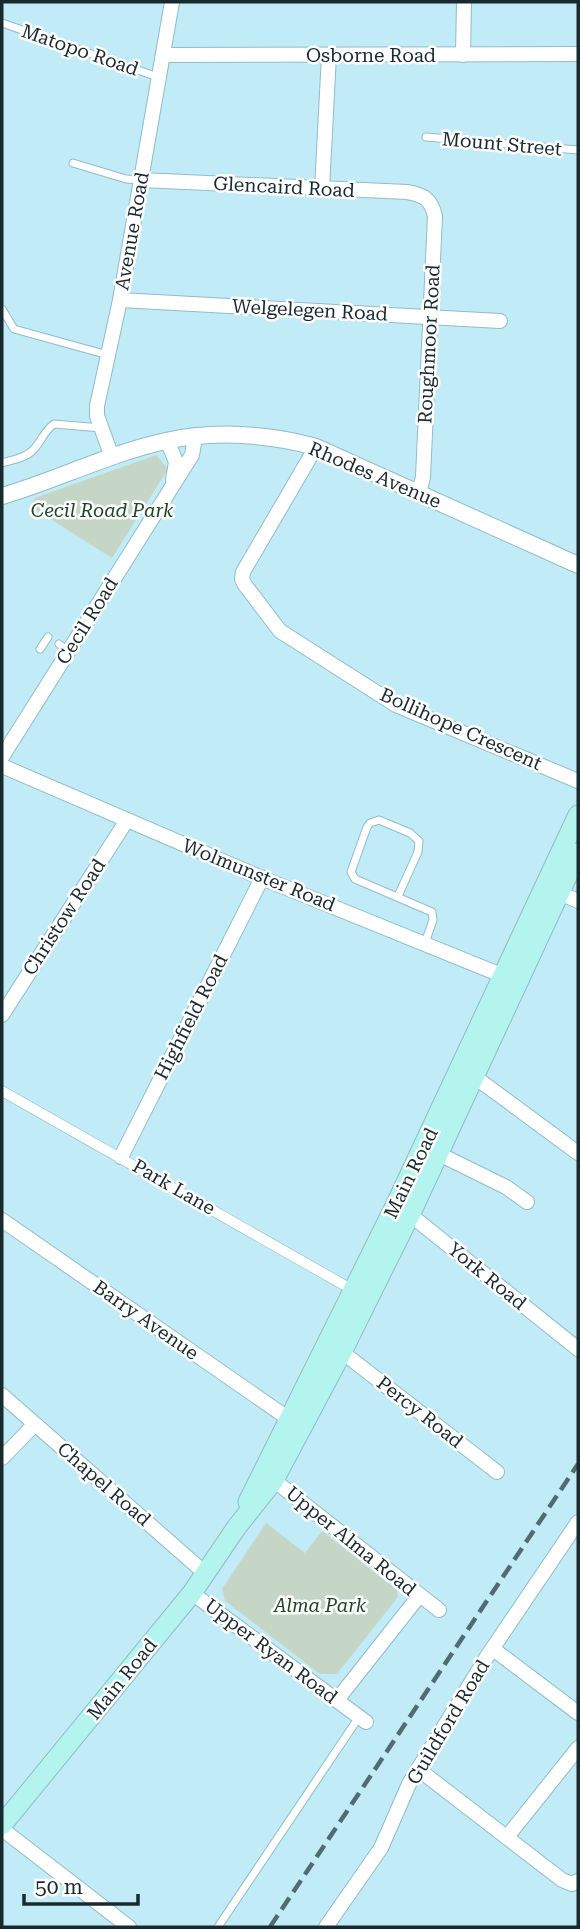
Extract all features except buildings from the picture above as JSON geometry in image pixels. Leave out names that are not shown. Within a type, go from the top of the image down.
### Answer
[{"type":"main road","name":"Main Road","points":[[2,1827],[206,1574],[342,1352],[403,1209],[553,890],[578,815]]},
{"type":"main road","name":"Main Road","points":[[553,890],[578,853]]},
{"type":"main road","name":"Main Road","points":[[268,1476],[289,1419],[403,1209],[439,1154],[468,1071]]},
{"type":"street","name":"Avenue Road","points":[[112,457],[97,416],[97,405],[120,300],[172,2]]},
{"type":"street","points":[[463,55],[464,2]]},
{"type":"street","name":"Osborne Road","points":[[163,55],[578,54]]},
{"type":"street","points":[[322,189],[329,55]]},
{"type":"street","name":"Glencaird Road","points":[[141,180],[407,192],[427,197]]},
{"type":"street","name":"Roughmoor Road","points":[[419,493],[423,477],[435,216],[427,197]]},
{"type":"street","name":"Welgelegen Road","points":[[120,300],[500,321]]},
{"type":"street","name":"Rhodes Avenue","points":[[2,496],[167,440],[234,435],[265,437],[316,447],[578,565]]},
{"type":"street","name":"Cecil Road","points":[[2,757],[63,648],[192,455],[195,437]]},
{"type":"street","points":[[167,440],[176,462],[172,485]]},
{"type":"street","name":"Bollihope Crescent","points":[[316,447],[243,572],[245,585],[272,622],[290,639],[396,705],[578,781]]},
{"type":"street","name":"Wolmunster Road","points":[[2,766],[262,878],[511,979]]},
{"type":"street","name":"Christow Road","points":[[2,1015],[127,820]]},
{"type":"street","name":"Highfield Road","points":[[121,1157],[262,878]]},
{"type":"street","points":[[553,890],[578,901]]},
{"type":"street","points":[[468,1071],[578,1153]]},
{"type":"street","name":"Park Lane","points":[[2,1091],[344,1285]]},
{"type":"street","points":[[439,1154],[506,1187],[527,1202]]},
{"type":"street","name":"York Road","points":[[403,1209],[578,1349]]},
{"type":"street","name":"Barry Avenue","points":[[2,1220],[289,1419]]},
{"type":"street","name":"Percy Road","points":[[342,1352],[497,1472]]},
{"type":"street","name":"Chapel Road","points":[[2,1395],[206,1574]]},
{"type":"street","points":[[2,1458],[36,1424]]},
{"type":"street","name":"Upper Alma Road","points":[[268,1476],[439,1610]]},
{"type":"street","name":"Guildford Road","points":[[326,1927],[381,1848],[418,1769],[493,1649],[578,1522]]},
{"type":"street","name":"Upper Ryan Road","points":[[192,1593],[358,1716]]},
{"type":"street","points":[[337,1700],[419,1596]]},
{"type":"street","points":[[493,1649],[578,1713]]},
{"type":"street","points":[[507,1838],[578,1748]]},
{"type":"street","points":[[418,1769],[562,1880],[572,1884],[578,1881]]},
{"type":"street","points":[[2,1827],[129,1927]]},
{"type":"lane","name":"Matopo Road","points":[[2,23],[158,77]]},
{"type":"lane","name":"Mount Street","points":[[426,137],[578,150]]},
{"type":"lane","points":[[73,163],[126,179],[141,180]]},
{"type":"lane","points":[[2,309],[14,329],[108,355]]},
{"type":"lane","points":[[2,463],[33,451],[47,429],[54,424],[101,428]]},
{"type":"lane","points":[[40,649],[48,637]]},
{"type":"lane","points":[[398,896],[418,852],[419,841],[410,833],[379,820],[370,823],[367,828],[351,872],[355,878],[433,914],[425,943]]},
{"type":"lane","points":[[218,1927],[358,1716]]},
{"type":"green space","name":"Cecil Road Park","points":[[156,455],[168,469],[112,558],[30,506],[35,498]]},
{"type":"green space","name":"Alma Park","points":[[266,1523],[305,1553],[322,1531],[397,1590],[398,1597],[337,1674],[320,1674],[225,1601],[222,1589]]},
{"type":"railway","points":[[270,1927],[578,1464]]}]
